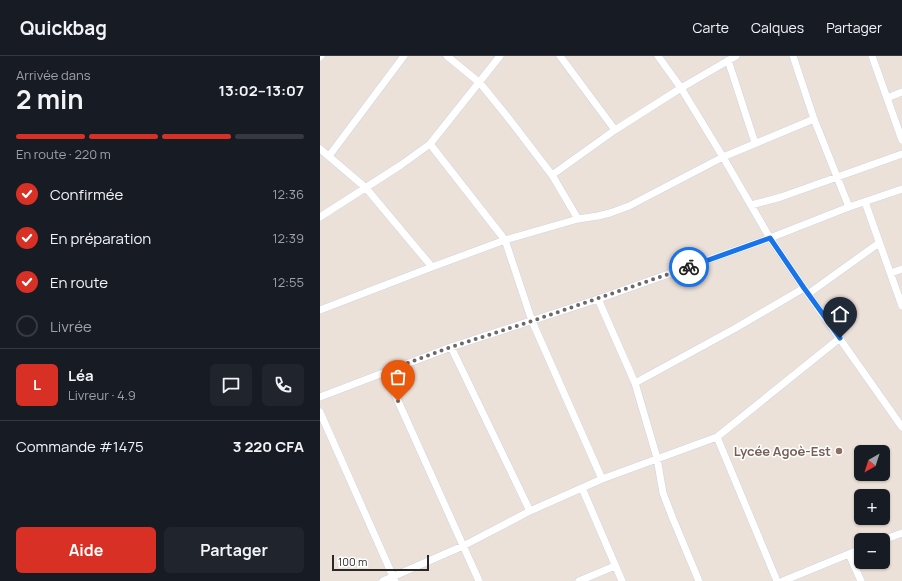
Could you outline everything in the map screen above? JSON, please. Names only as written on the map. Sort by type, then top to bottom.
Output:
[{"type":"street","points":[[329,156],[404,56]]},
{"type":"street","points":[[447,56],[480,83],[506,115],[552,175],[578,219]]},
{"type":"street","points":[[320,217],[402,165],[430,144],[500,56]]},
{"type":"street","points":[[560,56],[615,130]]},
{"type":"street","points":[[658,56],[681,88],[770,238],[902,427]]},
{"type":"street","points":[[552,175],[615,130],[681,88],[736,56]]},
{"type":"street","points":[[793,56],[814,119],[849,207]]},
{"type":"street","points":[[872,56],[902,140]]},
{"type":"street","points":[[728,60],[755,143]]},
{"type":"street","points":[[887,98],[902,92]]},
{"type":"street","points":[[320,310],[505,240],[578,219],[598,216],[629,206],[723,157],[814,119]]},
{"type":"street","points":[[430,144],[505,240],[532,321],[602,479]]},
{"type":"street","points":[[320,149],[366,188],[432,267]]},
{"type":"street","points":[[751,205],[781,197],[836,176],[902,154]]},
{"type":"street","points":[[320,397],[451,347],[598,299],[902,189]]},
{"type":"street","points":[[864,202],[902,306]]},
{"type":"street","points":[[635,383],[806,291],[879,242]]},
{"type":"street","points":[[891,273],[902,269]]},
{"type":"street","points":[[598,299],[635,383],[657,458],[663,492],[699,581]]},
{"type":"street","points":[[383,581],[394,579],[463,546],[530,511],[602,479],[717,437],[840,338]]},
{"type":"street","points":[[451,347],[530,511]]},
{"type":"street","points":[[384,372],[479,581]]},
{"type":"street","points":[[320,412],[394,579]]},
{"type":"street","points":[[717,437],[777,581]]},
{"type":"street","points":[[582,488],[622,581]]},
{"type":"street","points":[[890,537],[902,533]]},
{"type":"street","points":[[783,581],[854,552]]},
{"type":"street","points":[[848,554],[861,581]]},
{"type":"street","points":[[579,581],[615,566]]},
{"type":"way so far","points":[[398,401],[384,372],[451,347],[598,299],[689,267]]},
{"type":"place","name":"Lycée Agoè-Est","points":[[839,451]]},
{"type":"route","points":[[689,267],[770,238],[840,338]]}]
